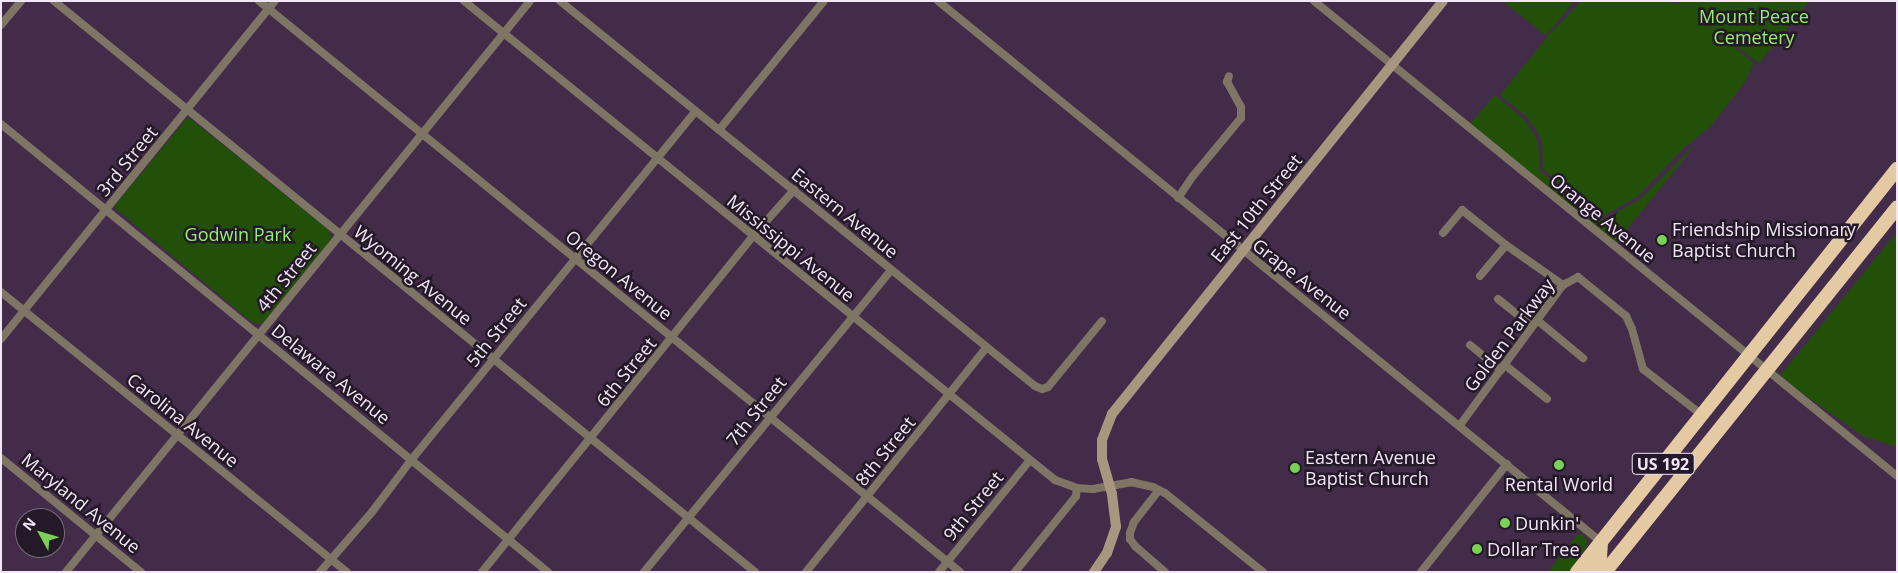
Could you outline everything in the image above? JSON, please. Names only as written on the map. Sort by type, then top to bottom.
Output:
[{"type":"highway","name":"US 192","points":[[1577,572],[1897,170]]},
{"type":"highway","name":"US 192","points":[[1605,572],[1897,207]]},
{"type":"highway","points":[[1593,572],[1600,557],[1601,542]]},
{"type":"street","points":[[1,25],[21,1]]},
{"type":"street","name":"Wyoming Avenue","points":[[54,1],[755,572]]},
{"type":"street","name":"Oregon Avenue","points":[[259,1],[960,572]]},
{"type":"street","name":"3rd Street","points":[[1,338],[275,1]]},
{"type":"street","name":"Mississippi Avenue","points":[[464,1],[852,317],[1056,480],[1077,488],[1094,489],[1110,486]]},
{"type":"street","name":"4th Street","points":[[66,572],[530,1]]},
{"type":"street","name":"Eastern Avenue","points":[[560,1],[986,348],[1042,389],[1048,387],[1102,321]]},
{"type":"street","points":[[720,130],[824,1]]},
{"type":"street","name":"Grape Avenue","points":[[938,1],[1242,251],[1460,425],[1601,542]]},
{"type":"street","name":"Orange Avenue","points":[[1314,1],[1897,476]]},
{"type":"street","name":"East 10th Street","points":[[1110,486],[1102,459],[1102,440],[1112,414],[1120,402],[1443,1]]},
{"type":"street","points":[[1178,198],[1192,176],[1241,118],[1241,108],[1227,82],[1228,76]]},
{"type":"street","name":"5th Street","points":[[320,572],[372,512],[412,459],[574,258],[695,112]]},
{"type":"street","name":"Delaware Avenue","points":[[1,124],[548,572]]},
{"type":"street","name":"6th Street","points":[[482,572],[673,338],[753,236],[794,190]]},
{"type":"street","points":[[1443,233],[1462,210],[1506,245],[1563,285]]},
{"type":"street","points":[[1480,276],[1506,245]]},
{"type":"street","name":"7th Street","points":[[644,572],[891,270]]},
{"type":"street","name":"Golden Parkway","points":[[1460,425],[1563,285],[1578,277],[1626,316],[1632,329],[1643,369],[1702,415]]},
{"type":"street","name":"Carolina Avenue","points":[[1,292],[347,572]]},
{"type":"street","points":[[1498,299],[1583,358]]},
{"type":"street","points":[[1470,345],[1547,399]]},
{"type":"street","name":"8th Street","points":[[806,572],[986,348]]},
{"type":"street","name":"Maryland Avenue","points":[[1,458],[141,572]]},
{"type":"street","name":"9th Street","points":[[939,572],[1030,460]]},
{"type":"street","points":[[1421,572],[1507,464]]},
{"type":"street","points":[[1094,572],[1107,553],[1116,527],[1110,486],[1131,482],[1159,490],[1259,571]]},
{"type":"street","points":[[1015,572],[1076,496],[1077,488]]},
{"type":"street","points":[[1159,490],[1134,522],[1130,539],[1138,550],[1165,572]]},
{"type":"green space","points":[[1503,1],[1574,1],[1546,36]]},
{"type":"green space","name":"Mount Peace Cemetery","points":[[1581,1],[1668,1],[1680,5],[1676,1],[1810,1],[1759,63],[1700,20],[1754,63],[1745,82],[1711,126],[1685,147],[1637,197],[1602,217],[1543,169],[1542,140],[1528,118],[1500,95],[1548,36]]},
{"type":"green space","points":[[1495,95],[1525,120],[1538,141],[1540,171],[1602,220],[1639,200],[1698,142],[1615,244],[1469,125]]},
{"type":"green space","name":"Godwin Park","points":[[188,117],[330,231],[331,240],[262,324],[253,323],[116,209],[116,204]]},
{"type":"green space","points":[[1897,232],[1897,447],[1863,436],[1779,377]]},
{"type":"green space","points":[[1580,531],[1587,540],[1587,545],[1569,572],[1548,572],[1577,535],[1581,535]]},
{"type":"place","name":"Friendship Missionary Baptist Church","points":[[1662,240]]},
{"type":"place","name":"Rental World","points":[[1559,465]]},
{"type":"place","name":"Eastern Avenue Baptist Church","points":[[1295,468]]},
{"type":"place","name":"Dunkin'","points":[[1505,523]]},
{"type":"place","name":"Dollar Tree","points":[[1477,549]]}]
